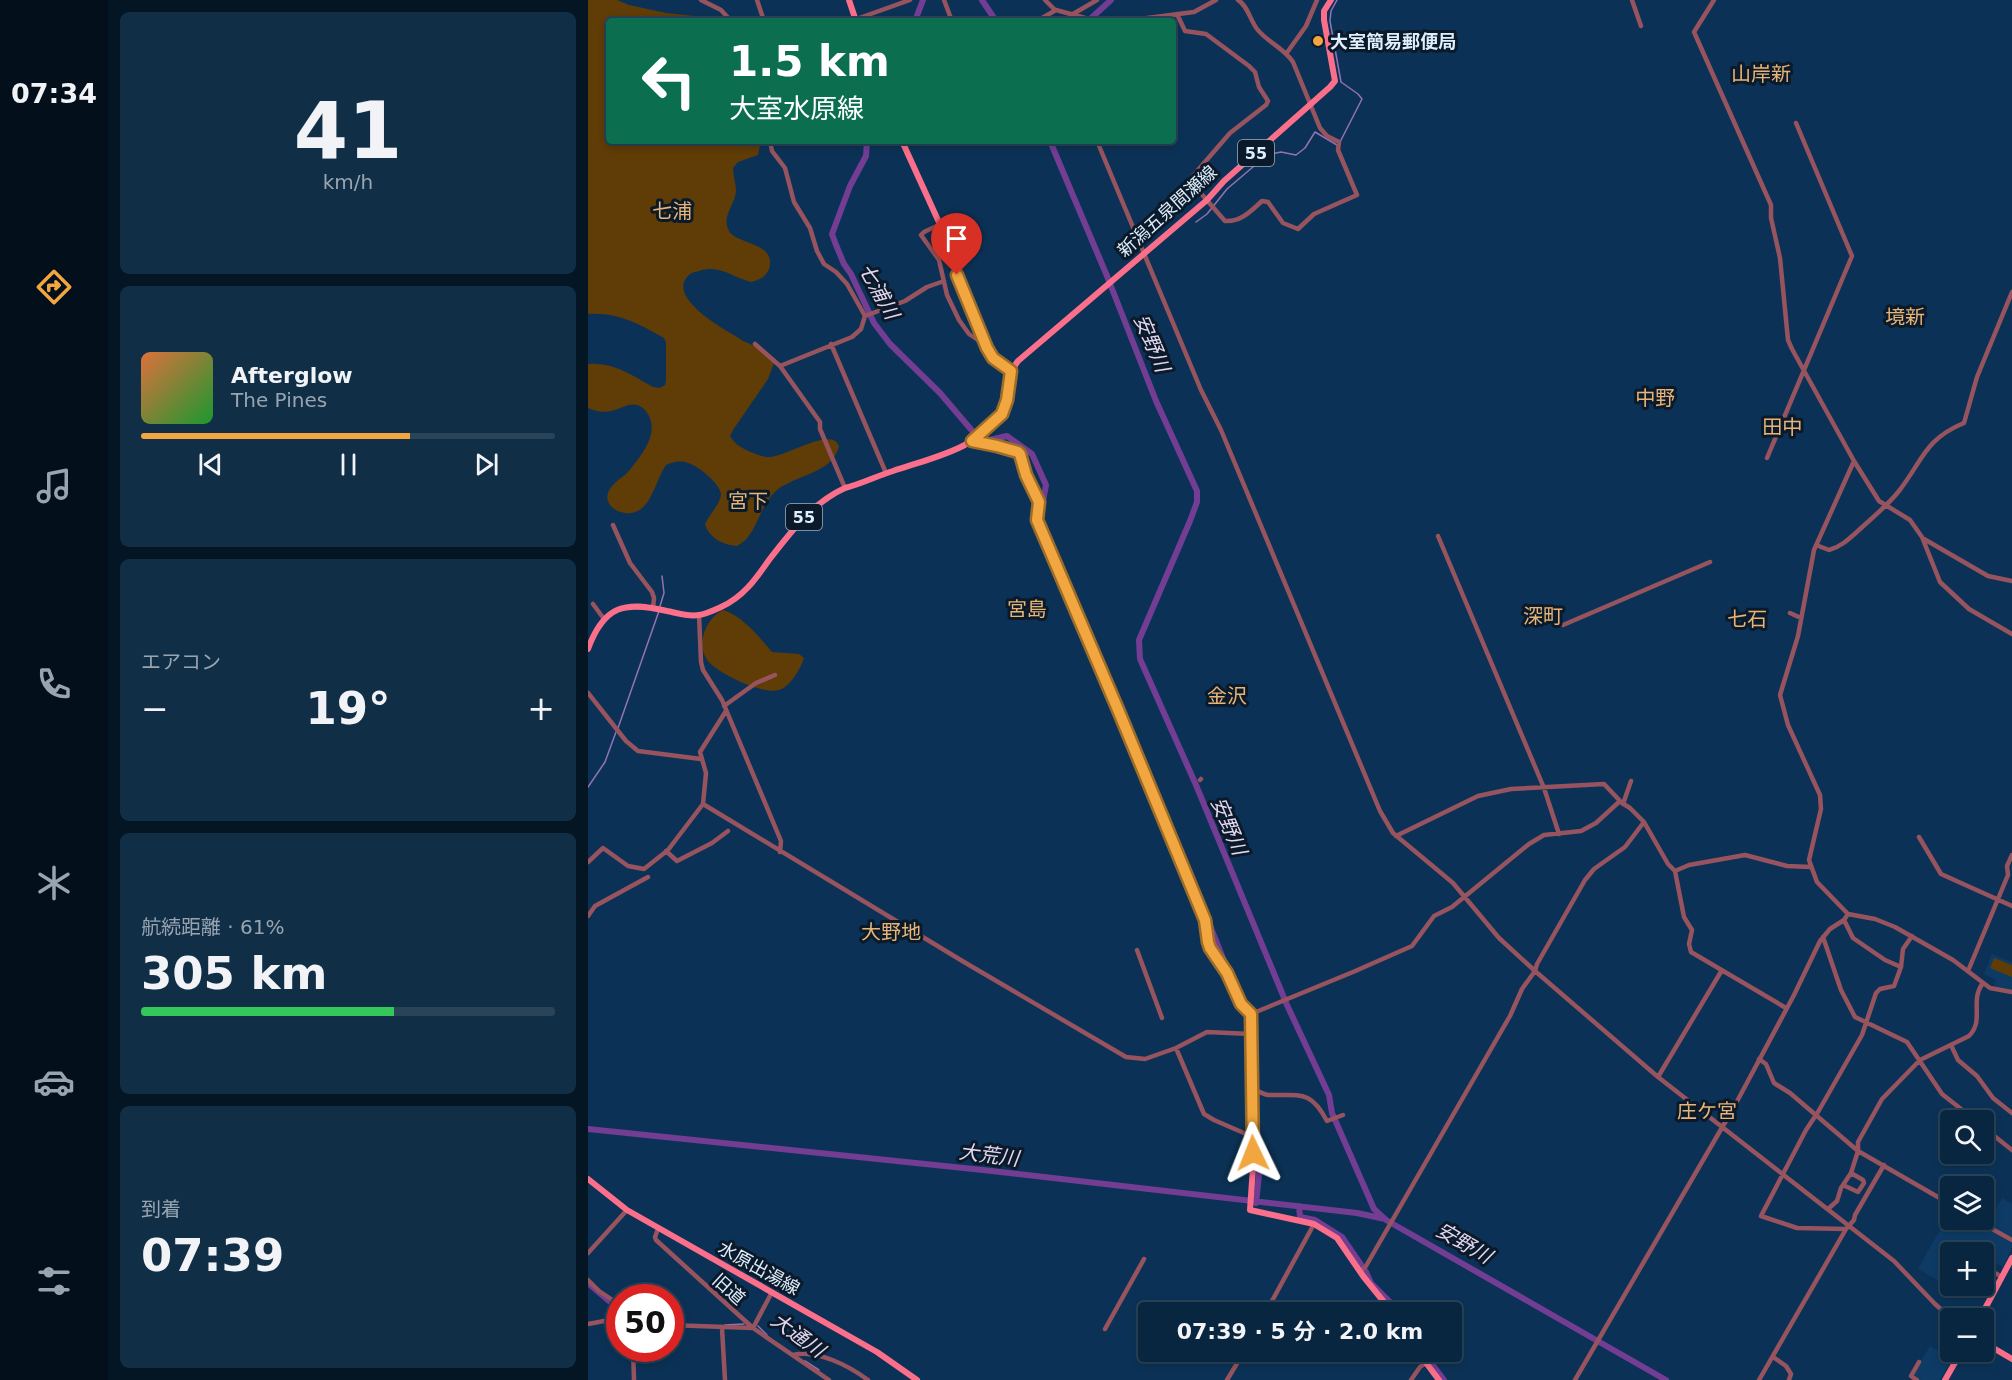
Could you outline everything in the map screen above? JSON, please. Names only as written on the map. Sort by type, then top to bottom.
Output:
[{"type":"main road","points":[[849,0],[854,18]]},
{"type":"main road","name":"新潟五泉間瀬線","points":[[1011,371],[1018,361],[1206,200],[1335,81],[1324,20],[1324,11],[1331,0]]},
{"type":"main road","points":[[903,144],[941,224],[957,275],[985,342],[993,358],[1011,371]]},
{"type":"main road","name":"55","points":[[604,619],[620,609],[635,606],[699,615],[717,609],[741,596],[800,521],[822,501],[845,488],[956,450],[972,441],[1002,414],[1007,400],[1011,371]]},
{"type":"main road","points":[[972,441],[1020,454],[1026,475],[1039,502],[1037,520],[1205,920],[1208,942],[1227,973],[1241,1004],[1251,1014],[1253,1167],[1250,1210],[1314,1224],[1337,1238],[1385,1302]]},
{"type":"main road","points":[[588,649],[595,631],[604,619]]},
{"type":"main road","name":"水原出湯線","points":[[588,1179],[627,1210],[889,1359],[917,1380]]},
{"type":"main road","points":[[1985,1308],[2012,1258]]},
{"type":"main road","points":[[1994,1348],[2012,1359]]},
{"type":"main road","points":[[1945,1380],[1955,1362]]},
{"type":"main road","points":[[1426,1363],[1439,1380]]},
{"type":"street","points":[[701,0],[720,10],[728,18]]},
{"type":"street","points":[[757,0],[763,18]]},
{"type":"street","points":[[860,18],[910,0]]},
{"type":"street","points":[[944,0],[951,18]]},
{"type":"street","points":[[1045,0],[1055,10],[1087,18]]},
{"type":"street","points":[[1065,18],[1097,0]]},
{"type":"street","points":[[1147,18],[1194,12],[1216,0]]},
{"type":"street","points":[[1177,14],[1185,31],[1206,34],[1255,72],[1268,101],[1224,139],[1192,177],[1191,182],[1228,222],[1244,217],[1262,201],[1265,201],[1283,223],[1298,229],[1314,214],[1357,195],[1338,150],[1340,142],[1327,136],[1320,128],[1293,62],[1262,34],[1239,0]]},
{"type":"street","points":[[1286,54],[1305,26],[1317,0]]},
{"type":"street","points":[[1632,0],[1641,26]]},
{"type":"street","points":[[1714,0],[1694,32],[1771,205],[1771,218],[1780,258],[1788,340],[1803,371],[1879,501],[1910,520],[1922,537],[1940,582],[1969,609],[2012,634]]},
{"type":"street","points":[[1046,18],[1055,10]]},
{"type":"street","points":[[1767,458],[1852,256],[1796,123]]},
{"type":"street","points":[[771,144],[772,151],[785,168],[794,202],[810,228],[817,251],[824,264],[848,284],[868,315]]},
{"type":"street","points":[[1098,144],[1201,390],[1221,430],[1382,817],[1396,836],[1453,884],[1499,938],[1535,971],[1658,1077],[1828,1209],[1848,1228],[1894,1261],[1940,1308]]},
{"type":"street","points":[[941,224],[924,232],[921,236],[939,260],[951,307],[969,334],[985,342]]},
{"type":"street","points":[[780,366],[857,334],[868,315],[905,301],[927,287],[944,281]]},
{"type":"street","points":[[1816,545],[1829,550],[1849,539],[1886,506],[1900,490],[1921,456],[1937,437],[1964,423],[1977,377],[2012,292]]},
{"type":"street","points":[[755,344],[780,366],[820,422],[820,429],[845,488]]},
{"type":"street","points":[[831,344],[886,474]]},
{"type":"street","points":[[1854,461],[1816,545],[1794,652],[1780,695],[1788,725],[1820,795],[1821,809],[1809,860],[1811,867],[1822,888],[1848,914],[1875,919],[1895,927],[1933,947],[1990,987],[2012,992]]},
{"type":"street","points":[[613,525],[630,563],[652,592],[657,609]]},
{"type":"street","points":[[1438,536],[1544,788],[1559,834]]},
{"type":"street","points":[[1922,537],[1988,576],[2012,581]]},
{"type":"street","points":[[1563,625],[1710,562]]},
{"type":"street","points":[[593,604],[604,619]]},
{"type":"street","points":[[1790,613],[1801,618]]},
{"type":"street","points":[[699,615],[703,670],[725,708],[781,841],[780,852]]},
{"type":"street","points":[[588,862],[603,848],[628,866],[644,870],[666,851],[703,804],[706,772],[700,752],[725,708],[756,683],[775,675]]},
{"type":"street","points":[[588,693],[617,730],[638,751],[701,759]]},
{"type":"street","points":[[1251,1014],[1412,946],[1434,916],[1452,907],[1538,837],[1581,831],[1596,823],[1622,802],[1631,781]]},
{"type":"street","points":[[1396,836],[1478,796],[1511,789],[1604,784],[1650,829],[1668,864],[1675,871],[1684,917],[1692,930],[1689,949],[1698,957],[1786,1008]]},
{"type":"street","points":[[703,804],[1120,1054],[1141,1059],[1176,1048],[1203,1033],[1251,1034]]},
{"type":"street","points":[[1362,1270],[1590,874],[1625,847],[1644,822]]},
{"type":"street","points":[[666,851],[677,861],[712,843],[728,831]]},
{"type":"street","points":[[1919,837],[1941,874],[2012,906]]},
{"type":"street","points":[[1675,871],[1689,865],[1745,855],[1787,867],[1811,867]]},
{"type":"street","points":[[1968,971],[2007,875],[2007,866],[2012,855]]},
{"type":"street","points":[[588,916],[595,906],[648,877]]},
{"type":"street","points":[[1575,1380],[1722,1126],[1823,937],[1848,914]]},
{"type":"street","points":[[1844,920],[1853,938],[1885,960],[1901,967]]},
{"type":"street","points":[[1848,1228],[1797,1228],[1761,1216],[1782,1174],[1862,1035],[1876,993],[1880,989],[1894,986],[1901,967],[1904,949],[1912,936]]},
{"type":"street","points":[[1823,937],[1841,990],[1855,1017],[1907,1042],[1942,1094],[1962,1110]]},
{"type":"street","points":[[1137,950],[1162,1018]]},
{"type":"street","points":[[1658,1077],[1722,970]]},
{"type":"street","points":[[1828,1209],[1837,1202],[1843,1185],[1851,1173],[1858,1151],[1858,1142],[1882,1099],[1920,1060],[1969,1036],[1975,1030],[1978,1022],[1976,995],[1983,983]]},
{"type":"street","points":[[1951,1045],[1958,1060],[1977,1076],[1993,1098],[2012,1113]]},
{"type":"street","points":[[1176,1048],[1205,1116],[1253,1137]]},
{"type":"street","points":[[1759,1059],[1766,1064],[1774,1083],[1790,1093],[1858,1151],[1940,1198]]},
{"type":"street","points":[[1251,1090],[1258,1090],[1264,1095],[1303,1095],[1318,1105],[1327,1121],[1342,1116]]},
{"type":"street","points":[[1994,1136],[2012,1150]]},
{"type":"street","points":[[1760,1380],[1884,1165]]},
{"type":"street","points":[[1843,1185],[1858,1192],[1864,1183],[1851,1173]]},
{"type":"street","points":[[588,1253],[627,1210]]},
{"type":"street","points":[[1271,1302],[1314,1224]]},
{"type":"street","name":"旧道","points":[[658,1228],[656,1240],[753,1328],[829,1380]]},
{"type":"street","points":[[1994,1230],[2012,1240]]},
{"type":"street","points":[[1105,1329],[1144,1259]]},
{"type":"street","points":[[1994,1272],[2002,1277]]},
{"type":"street","points":[[588,1280],[606,1296]]},
{"type":"street","points":[[684,1326],[753,1328],[772,1292]]},
{"type":"street","points":[[588,1324],[606,1321]]},
{"type":"street","points":[[722,1328],[725,1380]]},
{"type":"street","points":[[793,1355],[822,1357],[835,1361],[868,1380]]},
{"type":"street","points":[[1773,1357],[1787,1367],[1791,1374],[1789,1380]]},
{"type":"street","points":[[633,1362],[634,1380]]},
{"type":"street","points":[[1227,1380],[1238,1362]]},
{"type":"street","points":[[1917,1380],[1911,1376],[1919,1362]]},
{"type":"street","points":[[1411,1380],[1420,1366],[1426,1363]]},
{"type":"shaded area","points":[[588,0],[617,0],[666,13],[703,18],[606,18],[606,144],[760,144],[758,155],[738,162],[733,168],[736,191],[727,215],[727,226],[733,236],[755,245],[767,254],[770,260],[768,272],[762,278],[751,282],[719,270],[706,269],[687,277],[683,285],[685,294],[699,312],[709,320],[765,352],[774,363],[768,379],[730,436],[736,443],[748,451],[766,457],[827,439],[839,446],[835,455],[822,468],[777,490],[746,540],[737,546],[717,540],[707,529],[705,524],[719,502],[720,491],[708,476],[688,463],[677,462],[666,465],[649,500],[641,509],[627,513],[614,509],[610,505],[608,493],[642,454],[649,440],[652,425],[645,410],[637,405],[628,405],[605,412],[588,408],[588,364],[614,367],[653,387],[660,388],[665,385],[666,380],[666,342],[664,338],[628,320],[609,315],[588,314]]},
{"type":"shaded area","points":[[723,610],[744,622],[772,652],[799,654],[804,658],[798,672],[787,685],[772,691],[752,686],[721,672],[708,661],[702,647],[704,632],[712,619]]},
{"type":"shaded area","points":[[1992,954],[2012,962],[2012,990],[1994,986],[1996,980],[1984,974]]},
{"type":"shaded area","points":[[1994,958],[2012,965],[2012,977],[1990,968]]},
{"type":"shaded area","points":[[2002,1198],[2012,1204],[2012,1238],[1994,1228],[1994,1212]]},
{"type":"shaded area","points":[[1940,1230],[1989,1230],[2012,1243],[2003,1267],[1994,1262],[1994,1242],[1940,1242],[1940,1281],[1918,1269]]},
{"type":"shaded area","points":[[1930,1346],[1940,1352],[1940,1362],[1950,1362],[1940,1380],[1921,1380],[1913,1375]]},
{"type":"waterway","name":"七浦川","points":[[916,18],[923,0]]},
{"type":"waterway","name":"安野川","points":[[982,0],[994,18]]},
{"type":"waterway","points":[[1091,18],[1111,0]]},
{"type":"waterway","points":[[1337,0],[1331,11],[1330,21],[1341,82],[1362,99],[1340,142]]},
{"type":"waterway","points":[[1196,222],[1207,214],[1227,189],[1267,155],[1281,152],[1296,155],[1305,148],[1315,132],[1337,145]]},
{"type":"waterway","name":"七浦川","points":[[867,144],[866,156],[850,186],[832,234],[836,245],[874,323],[890,344],[940,393],[974,433]]},
{"type":"waterway","name":"安野川","points":[[1051,144],[1156,401],[1197,491],[1197,502],[1190,521],[1139,640],[1140,659],[1196,785],[1287,1005],[1329,1095],[1332,1113],[1374,1209],[1386,1220],[1666,1380]]},
{"type":"waterway","name":"七浦川","points":[[985,441],[1007,436],[1032,454],[1046,485],[1040,517]]},
{"type":"waterway","points":[[660,606],[664,593],[662,576]]},
{"type":"waterway","points":[[618,728],[659,611]]},
{"type":"waterway","points":[[588,787],[605,762],[616,732]]},
{"type":"waterway","name":"七浦川","points":[[1205,913],[1229,973]]},
{"type":"waterway","name":"七浦川","points":[[1254,1093],[1255,1128]]},
{"type":"waterway","name":"大荒川","points":[[588,1129],[983,1170],[1357,1213],[1385,1219]]},
{"type":"waterway","name":"七浦川","points":[[1255,1141],[1259,1175],[1256,1203]]},
{"type":"waterway","points":[[1299,1206],[1300,1217],[1315,1220],[1342,1237],[1371,1283],[1390,1302]]},
{"type":"waterway","name":"大通川","points":[[588,1283],[606,1298]]},
{"type":"waterway","name":"大通川","points":[[725,1325],[744,1324]]},
{"type":"waterway","name":"大通川","points":[[758,1326],[767,1335]]},
{"type":"waterway","name":"大通川","points":[[805,1361],[819,1370]]},
{"type":"waterway","points":[[1430,1362],[1444,1380]]},
{"type":"place","name":"大室簡易郵便局","points":[[1318,41]]},
{"type":"district","name":"山岸新","points":[[1761,74]]},
{"type":"district","name":"七浦","points":[[672,211]]},
{"type":"district","name":"境新","points":[[1905,317]]},
{"type":"district","name":"中野","points":[[1655,398]]},
{"type":"district","name":"田中","points":[[1782,427]]},
{"type":"district","name":"宮下","points":[[748,501]]},
{"type":"district","name":"宮島","points":[[1027,609]]},
{"type":"district","name":"深町","points":[[1543,616]]},
{"type":"district","name":"七石","points":[[1747,619]]},
{"type":"district","name":"金沢","points":[[1227,696]]},
{"type":"district","name":"大野地","points":[[891,932]]},
{"type":"district","name":"庄ケ宮","points":[[1707,1111]]},
{"type":"route","points":[[957,275],[987,348],[993,358],[1011,371],[1007,400],[1002,414],[972,441],[1020,454],[1021,463],[1039,502],[1037,520],[1177,850],[1205,920],[1210,948],[1227,973],[1241,1004],[1251,1014],[1253,1153]]}]
